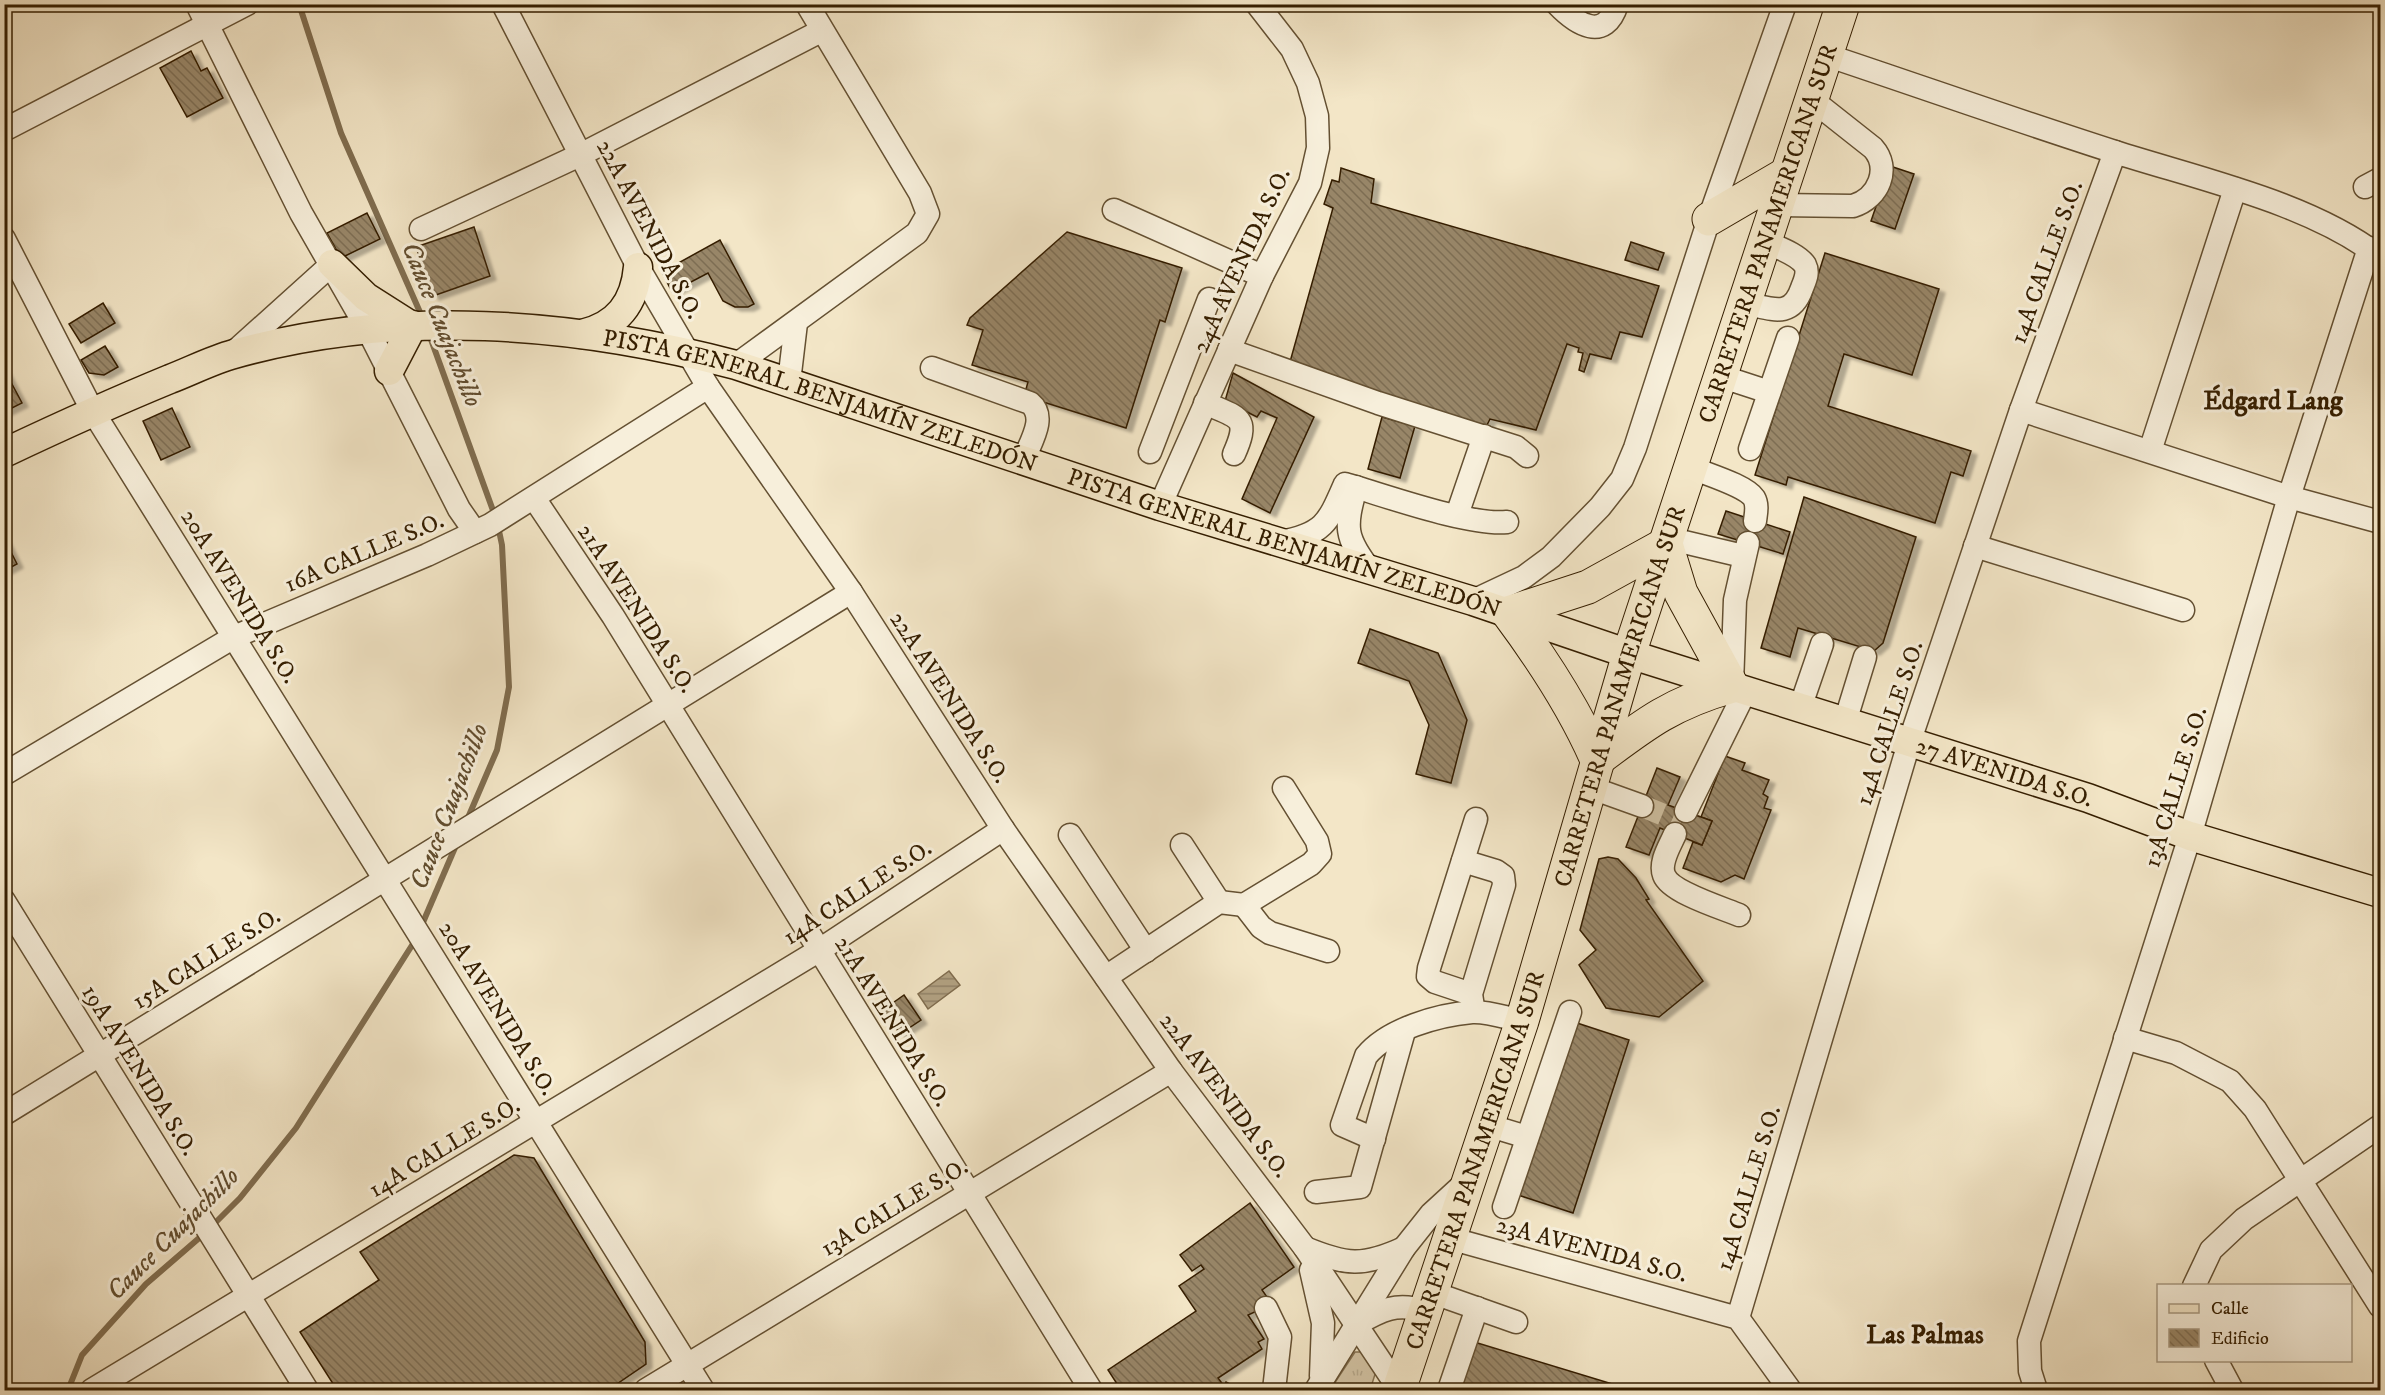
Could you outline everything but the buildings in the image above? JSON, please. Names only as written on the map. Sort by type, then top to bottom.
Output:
[{"type":"highway","name":"CARRETERA PANAMERICANA SUR","points":[[1399,1390],[1522,1021],[1629,654],[1843,4]]},
{"type":"highway","points":[[1709,219],[1786,174]]},
{"type":"highway","points":[[1667,541],[1681,593],[1739,688],[1700,695],[1667,710],[1593,773],[1577,718],[1548,669],[1508,613],[1588,587],[1667,541]]},
{"type":"main road","points":[[332,264],[366,297],[421,325],[389,371]]},
{"type":"main road","points":[[582,334],[606,326],[622,312],[634,293],[639,267]]},
{"type":"main road","name":"PISTA GENERAL BENJAMÍN ZELEDÓN","points":[[4,453],[92,410],[232,354],[303,339],[421,325],[508,327],[582,334],[685,351],[736,365],[1160,506],[1473,601],[1629,654]]},
{"type":"main road","name":"27 AVENIDA S.O.","points":[[1629,654],[2088,798],[2190,836],[2380,892]]},
{"type":"street","points":[[197,4],[301,213],[368,330],[459,509],[482,529]]},
{"type":"street","points":[[4,130],[247,4]]},
{"type":"street","name":"22A AVENIDA S.O.","points":[[503,4],[639,267],[685,351],[708,387],[850,592],[1003,829],[1171,1071],[1305,1248],[1399,1390]]},
{"type":"street","points":[[736,365],[917,232],[928,214],[920,193],[821,31],[807,4]]},
{"type":"street","name":"24A AVENIDA S.O.","points":[[1160,506],[1262,276],[1310,183],[1318,148],[1317,116],[1308,84],[1292,49],[1257,4]]},
{"type":"street","points":[[1564,12],[1584,26],[1597,27],[1608,20],[1617,4]]},
{"type":"street","points":[[1473,601],[1524,577],[1551,557],[1600,507],[1622,479],[1635,448],[1709,219],[1785,4]]},
{"type":"street","points":[[421,229],[580,155],[821,31]]},
{"type":"street","points":[[1826,55],[2115,152],[2235,189],[2332,226],[2375,252]]},
{"type":"street","points":[[1776,205],[1853,206],[1865,202],[1874,194],[1883,168],[1881,157],[1873,147],[1811,99]]},
{"type":"street","name":"14A CALLE S.O.","points":[[1738,1318],[1909,743],[2021,410],[2115,152]]},
{"type":"street","points":[[2150,451],[2235,189]]},
{"type":"street","points":[[1114,210],[1262,276]]},
{"type":"street","name":"20A AVENIDA S.O.","points":[[4,239],[92,410],[703,1390]]},
{"type":"street","points":[[1744,303],[1781,310],[1791,308],[1798,301],[1807,274],[1804,265],[1797,258],[1764,241]]},
{"type":"street","name":"13A CALLE S.O.","points":[[2036,1390],[2030,1371],[2029,1341],[2190,836],[2289,497],[2375,252]]},
{"type":"street","points":[[232,354],[332,264]]},
{"type":"street","points":[[1150,452],[1209,299]]},
{"type":"street","points":[[789,382],[796,323]]},
{"type":"street","points":[[1750,450],[1788,338]]},
{"type":"street","points":[[1229,350],[1516,447],[1527,456]]},
{"type":"street","points":[[932,368],[1030,403],[1037,409],[1039,418],[1024,459]]},
{"type":"street","points":[[1720,376],[1769,392]]},
{"type":"street","name":"16A CALLE S.O.","points":[[4,774],[234,637],[482,529],[511,513],[708,387]]},
{"type":"street","points":[[1205,403],[1236,417],[1243,424],[1243,433],[1234,454]]},
{"type":"street","points":[[2021,410],[2289,497],[2380,522]]},
{"type":"street","points":[[1163,418],[1194,432]]},
{"type":"street","points":[[1457,514],[1484,436]]},
{"type":"street","points":[[1690,467],[1747,491],[1754,498],[1757,508],[1755,521]]},
{"type":"street","points":[[1351,485],[1494,523],[1507,522]]},
{"type":"street","points":[[1277,543],[1313,534],[1325,525],[1351,485]]},
{"type":"street","points":[[1351,485],[1348,515],[1349,539],[1371,571]]},
{"type":"street","name":"21A AVENIDA S.O.","points":[[534,498],[667,705],[1091,1390]]},
{"type":"street","points":[[1667,541],[1746,550],[1735,600],[1739,688],[1686,811]]},
{"type":"street","points":[[1975,546],[2183,610]]},
{"type":"street","points":[[667,705],[850,592]]},
{"type":"street","points":[[1800,708],[1822,644]]},
{"type":"street","points":[[1845,722],[1865,657]]},
{"type":"street","name":"15A CALLE S.O.","points":[[4,1114],[667,705]]},
{"type":"street","points":[[1593,773],[1642,806]]},
{"type":"street","points":[[1106,977],[1219,902],[1244,905],[1311,864],[1320,854],[1317,841],[1284,788]]},
{"type":"street","points":[[1476,819],[1428,976],[1472,1003],[1522,1021]]},
{"type":"street","name":"14A CALLE S.O.","points":[[92,1390],[818,951],[1003,829]]},
{"type":"street","points":[[1675,834],[1663,862],[1664,876],[1674,887],[1739,915]]},
{"type":"street","points":[[1070,835],[1146,951]]},
{"type":"street","points":[[1182,844],[1219,902]]},
{"type":"street","points":[[1374,1139],[1342,1125],[1366,1056],[1382,1041],[1472,1003],[1504,885],[1503,876],[1497,871],[1463,861]]},
{"type":"street","name":"19A AVENIDA S.O.","points":[[4,901],[307,1390]]},
{"type":"street","points":[[1244,905],[1261,927],[1270,933],[1328,951]]},
{"type":"street","points":[[1504,1207],[1570,1012]]},
{"type":"street","points":[[1316,1192],[1360,1188],[1404,1031]]},
{"type":"street","points":[[2124,1038],[2176,1053],[2230,1082],[2255,1109],[2380,1306]]},
{"type":"street","name":"13A CALLE S.O.","points":[[646,1390],[1171,1071]]},
{"type":"street","points":[[1487,1125],[1527,1137]]},
{"type":"street","points":[[2195,1284],[2211,1250],[2244,1219],[2380,1126]]},
{"type":"street","points":[[1319,1386],[1404,1248],[1431,1214],[1468,1179]]},
{"type":"street","name":"23A AVENIDA S.O.","points":[[1449,1238],[1738,1318]]},
{"type":"street","points":[[1305,1248],[1338,1262],[1360,1263],[1379,1260],[1404,1248]]},
{"type":"street","points":[[1305,1248],[1318,1294],[1323,1323],[1319,1386]]},
{"type":"street","points":[[1356,1325],[1386,1308],[1410,1307],[1428,1302],[1477,1308],[1515,1322]]},
{"type":"street","points":[[1266,1308],[1280,1337],[1274,1390]]},
{"type":"street","points":[[1449,1390],[1477,1308]]},
{"type":"street","points":[[1738,1318],[1790,1390]]},
{"type":"street","points":[[2217,1362],[2232,1390]]},
{"type":"green space","points":[[1355,1352],[1368,1352],[1378,1365],[1370,1390],[1330,1390]]},
{"type":"shaded area","points":[[949,971],[960,985],[928,1009],[918,994]]},
{"type":"waterway","name":"Cauce Cuajachillo","points":[[299,4],[341,133],[423,319]]},
{"type":"waterway","name":"Cauce Cuajachillo","points":[[429,334],[495,516]]},
{"type":"waterway","name":"Cauce Cuajachillo","points":[[467,820],[497,750],[509,687],[502,545],[498,526]]},
{"type":"waterway","name":"Cauce Cuajachillo","points":[[421,927],[457,843]]},
{"type":"waterway","name":"Cauce Cuajachillo","points":[[212,1226],[240,1198],[296,1128],[416,939]]},
{"type":"waterway","name":"Cauce Cuajachillo","points":[[68,1390],[82,1355],[146,1284],[205,1233]]},
{"type":"tunnel","points":[[1642,806],[1681,822]]},
{"type":"district","name":"Édgard Lang","points":[[2273,400]]},
{"type":"district","name":"Las Palmas","points":[[1925,1334]]}]
